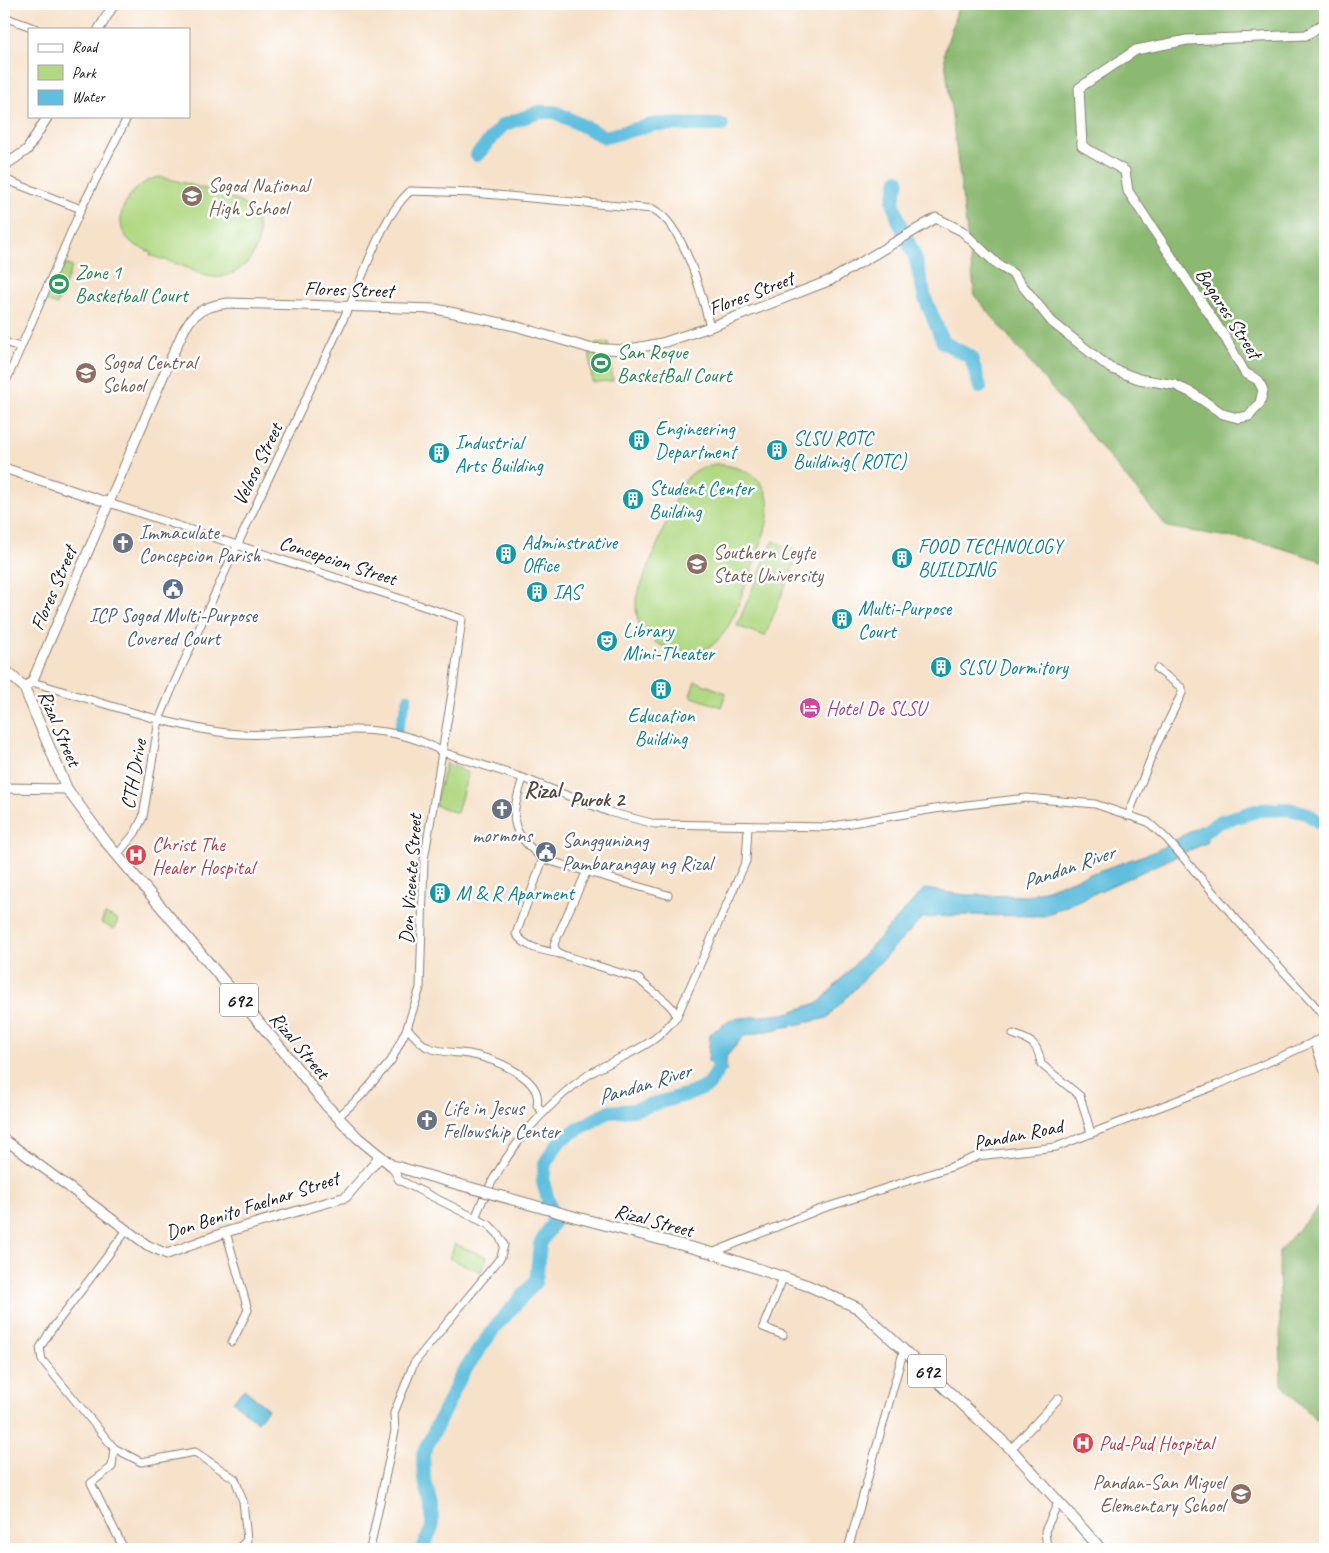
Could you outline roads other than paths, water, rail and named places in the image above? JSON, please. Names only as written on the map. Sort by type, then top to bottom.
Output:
[{"type":"main road","name":"Rizal Street","points":[[4,669],[28,685],[67,789],[117,855],[338,1117],[358,1138],[391,1165],[712,1253]]},
{"type":"main road","name":"692","points":[[712,1253],[809,1286],[858,1308],[1011,1449],[1060,1501],[1101,1549]]},
{"type":"street","points":[[100,28],[114,4]]},
{"type":"street","points":[[4,17],[34,28]]},
{"type":"street","name":"Bagares Street","points":[[892,245],[936,218],[962,231],[997,264],[1013,274],[1052,322],[1110,368],[1139,379],[1175,385],[1192,393],[1223,414],[1238,418],[1249,416],[1260,403],[1263,390],[1258,380],[1245,373],[1226,339],[1128,191],[1125,171],[1082,146],[1078,88],[1136,50],[1187,40],[1306,34],[1325,23]]},
{"type":"street","points":[[4,166],[27,150],[47,118]]},
{"type":"street","points":[[4,386],[81,209],[127,118]]},
{"type":"street","points":[[4,179],[81,209]]},
{"type":"street","name":"Veloso Street","points":[[159,720],[260,492],[350,306],[386,224],[410,191],[474,193],[632,206],[652,209],[661,213],[680,241],[705,306],[710,327]]},
{"type":"street","name":"Flores Street","points":[[28,685],[170,358],[188,324],[198,311],[210,305],[228,302],[436,309],[474,315],[590,348],[625,350],[662,343],[710,327],[830,280],[892,245]]},
{"type":"street","points":[[4,342],[20,347]]},
{"type":"street","name":"Concepcion Street","points":[[4,468],[462,619]]},
{"type":"street","name":"Don Vicente Street","points":[[338,1117],[376,1080],[391,1060],[407,1028],[420,988],[424,860],[462,619]]},
{"type":"street","points":[[1128,816],[1155,748],[1182,693],[1182,688],[1157,668]]},
{"type":"street","points":[[28,685],[159,720],[220,732],[259,734],[342,731],[389,732],[433,746],[442,752],[523,778],[609,812],[656,824],[827,827],[941,808],[1027,798],[1095,804],[1148,822],[1168,839],[1184,860],[1325,1018]]},
{"type":"street","name":"CTH Drive","points":[[117,855],[135,833],[143,817],[159,720]]},
{"type":"street","points":[[523,778],[514,807],[514,825],[526,845],[543,859],[668,896]]},
{"type":"street","points":[[4,788],[67,789]]},
{"type":"street","points":[[475,1218],[480,1205],[510,1153],[543,1113],[590,1075],[658,1036],[676,1016],[746,861],[748,827]]},
{"type":"street","points":[[543,859],[516,934],[523,944],[533,948],[572,956],[639,979],[648,989],[663,999],[674,1010],[676,1016]]},
{"type":"street","points":[[560,954],[555,949],[554,944],[586,873]]},
{"type":"street","points":[[407,1028],[426,1047],[470,1054],[495,1062],[522,1075],[531,1082],[539,1095],[537,1105],[543,1113]]},
{"type":"street","points":[[1013,1034],[1031,1041],[1039,1051],[1041,1064],[1080,1096],[1091,1133]]},
{"type":"street","name":"Pandan Road","points":[[712,1253],[818,1210],[951,1167],[978,1156],[1056,1147],[1217,1086],[1314,1040],[1325,1037]]},
{"type":"street","points":[[1314,1040],[1325,1074]]},
{"type":"street","name":"Don Benito Faelnar Street","points":[[4,1139],[147,1245],[167,1254],[226,1232],[346,1197],[381,1156]]},
{"type":"street","points":[[370,1549],[395,1432],[394,1413],[414,1363],[501,1258],[504,1245],[498,1234],[489,1225],[399,1180],[391,1165]]},
{"type":"street","points":[[127,1230],[48,1333],[40,1348],[42,1360],[114,1448],[141,1462],[195,1452],[235,1479],[243,1501],[247,1540],[238,1549]]},
{"type":"street","points":[[226,1232],[248,1310],[232,1342]]},
{"type":"street","points":[[783,1278],[763,1327],[783,1335]]},
{"type":"street","points":[[848,1549],[904,1349]]},
{"type":"street","points":[[1011,1449],[1059,1398]]},
{"type":"street","points":[[114,1448],[112,1467],[91,1483],[122,1547]]},
{"type":"street","points":[[1047,1549],[1045,1531],[1060,1501]]},
{"type":"water","points":[[1202,825],[1208,842],[1044,916],[958,915],[922,918],[827,1018],[744,1036],[726,1057],[726,1072],[708,1061],[710,1034],[732,1019],[784,1014],[820,1002],[924,889],[966,895],[1027,896],[1156,851]]},
{"type":"water","points":[[244,1389],[268,1409],[257,1422],[233,1401]]},
{"type":"waterway","points":[[477,155],[503,125],[539,112],[555,112],[605,137],[655,124],[722,125]]},
{"type":"waterway","points":[[898,180],[893,201],[898,219],[915,257],[925,298],[943,342],[971,357],[980,387]]},
{"type":"waterway","points":[[397,733],[408,697]]},
{"type":"waterway","name":"Pandan River","points":[[1190,841],[1219,822],[1259,810],[1288,809],[1306,813],[1325,826]]},
{"type":"waterway","name":"Pandan River","points":[[422,1549],[432,1528],[432,1505],[424,1478],[423,1454],[463,1372],[496,1326],[536,1281],[540,1244],[554,1221],[543,1182],[545,1163],[561,1139],[608,1112],[633,1110],[692,1093],[708,1086],[719,1069],[716,1050]]},
{"type":"place","name":"Sogod National High School","points":[[192,196]]},
{"type":"place","name":"Zone 1 Basketball Court","points":[[59,284]]},
{"type":"place","name":"San Roque BasketBall Court","points":[[601,363]]},
{"type":"place","name":"Sogod Central School","points":[[86,373]]},
{"type":"place","name":"Engineering Department","points":[[639,440]]},
{"type":"place","name":"SLSU ROTC Buildinig( ROTC)","points":[[777,450]]},
{"type":"place","name":"Industrial Arts Building","points":[[439,453]]},
{"type":"place","name":"Student Center Building","points":[[633,499]]},
{"type":"place","name":"Immaculate Concepcion Parish","points":[[123,543]]},
{"type":"place","name":"Adminstrative Office","points":[[506,554]]},
{"type":"place","name":"FOOD TECHNOLOGY BUILDING","points":[[902,558]]},
{"type":"place","name":"Southern Leyte State University","points":[[697,564]]},
{"type":"place","name":"ICP Sogod Multi-Purpose Covered Court","points":[[173,589]]},
{"type":"place","name":"IAS","points":[[537,592]]},
{"type":"place","name":"Multi-Purpose Court","points":[[842,619]]},
{"type":"place","name":"Library Mini-Theater","points":[[607,641]]},
{"type":"place","name":"SLSU Dormitory","points":[[941,667]]},
{"type":"place","name":"Education Building","points":[[661,689]]},
{"type":"place","name":"Hotel De SLSU","points":[[810,708]]},
{"type":"place","name":"mormons","points":[[502,809]]},
{"type":"place","name":"Sangguniang Pambarangay ng Rizal","points":[[546,852]]},
{"type":"place","name":"Christ The Healer Hospital","points":[[136,855]]},
{"type":"place","name":"M & R Aparment","points":[[440,893]]},
{"type":"place","name":"Life in Jesus Fellowship Center","points":[[427,1120]]},
{"type":"place","name":"Pud-Pud Hospital","points":[[1083,1443]]},
{"type":"place","name":"Pandan-San Miguel Elementary School","points":[[1241,1494]]},
{"type":"district","name":"Rizal","points":[[542,790]]},
{"type":"district","name":"Purok 2","points":[[597,799]]}]
